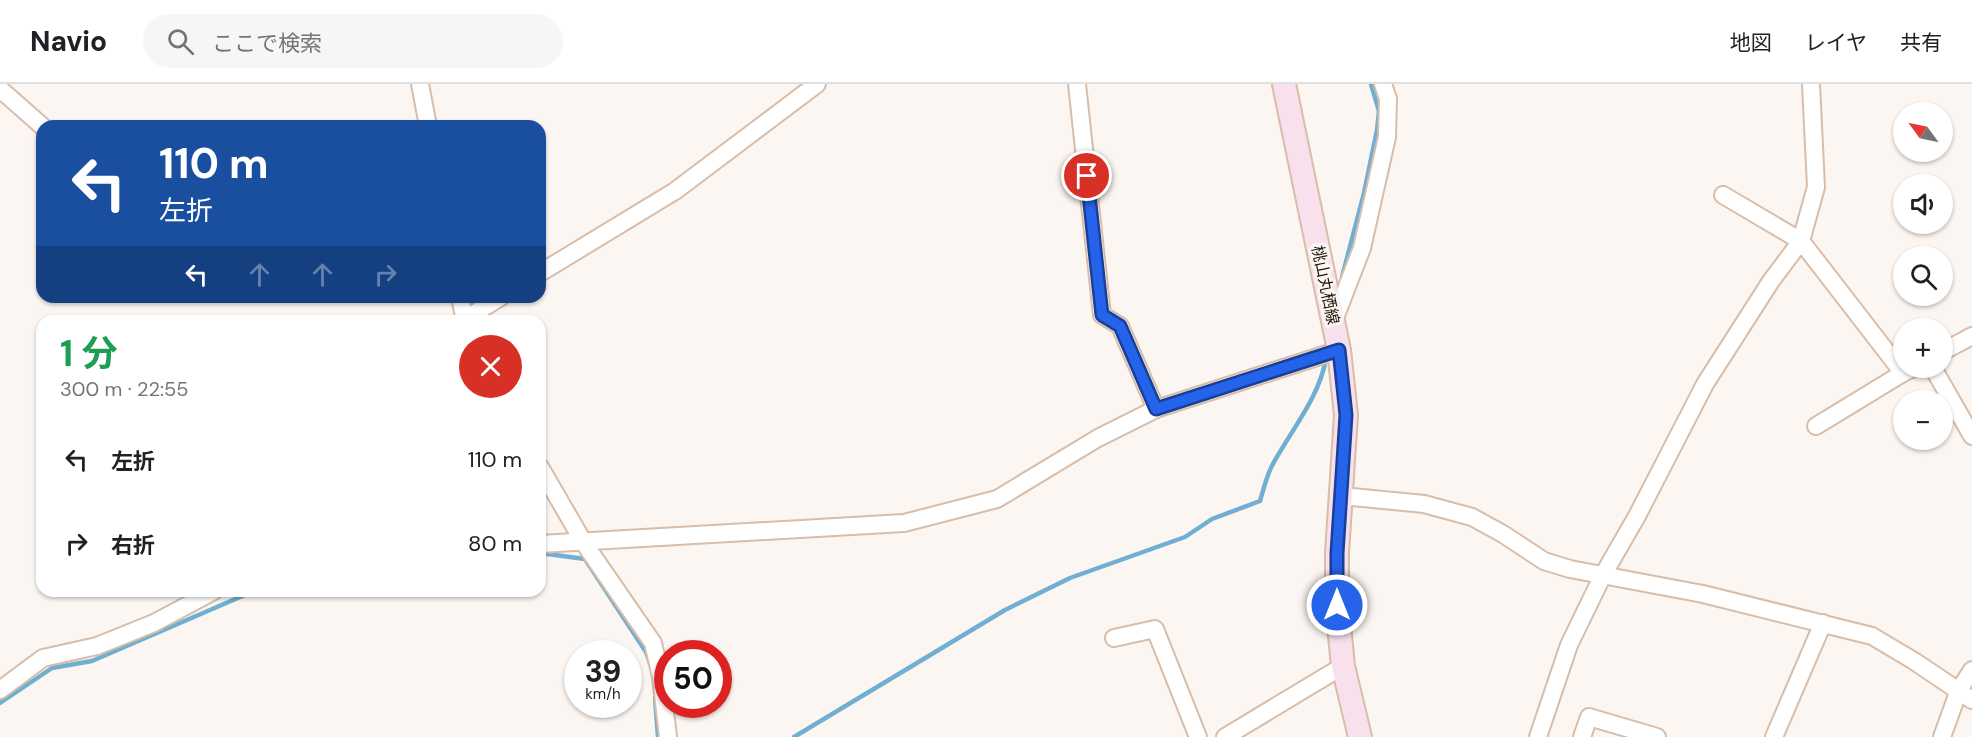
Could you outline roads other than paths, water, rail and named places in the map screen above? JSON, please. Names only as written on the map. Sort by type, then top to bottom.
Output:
[{"type":"main road","name":"桃山丸栖線","points":[[1284,84],[1339,350],[1346,415],[1337,553],[1337,605],[1343,666],[1360,737]]},
{"type":"street","points":[[420,84],[427,120]]},
{"type":"street","points":[[546,269],[675,191],[817,84]]},
{"type":"street","points":[[1077,84],[1102,315],[1120,326],[1156,409]]},
{"type":"street","points":[[1334,323],[1362,248],[1386,136],[1388,99],[1383,84]]},
{"type":"street","points":[[1538,737],[1569,645],[1603,575],[1637,516],[1705,384],[1771,281],[1801,241],[1816,188],[1811,84]]},
{"type":"street","points":[[0,89],[36,120]]},
{"type":"street","points":[[1723,195],[1801,241],[1893,352]]},
{"type":"street","points":[[473,315],[492,303]]},
{"type":"street","points":[[1953,346],[1972,336]]},
{"type":"street","points":[[546,544],[904,523],[996,499],[1098,438],[1156,409],[1339,350]]},
{"type":"street","points":[[1816,426],[1895,378]]},
{"type":"street","points":[[1939,378],[1972,436]]},
{"type":"street","points":[[546,477],[584,543],[653,643],[661,676],[668,737]]},
{"type":"street","points":[[1342,496],[1424,504],[1472,517],[1544,561],[1570,569],[1703,594],[1872,636],[1967,696]]},
{"type":"street","points":[[0,690],[43,658],[97,646],[154,623],[203,597]]},
{"type":"street","points":[[1774,737],[1823,623]]},
{"type":"street","points":[[1114,638],[1155,629],[1198,737]]},
{"type":"street","points":[[1225,737],[1343,666]]},
{"type":"street","points":[[1942,737],[1967,696],[1972,670]]},
{"type":"street","points":[[1582,737],[1589,717],[1657,737]]},
{"type":"waterway","points":[[1342,277],[1364,193],[1377,130],[1379,111],[1371,84]]},
{"type":"waterway","points":[[794,737],[1005,610],[1070,578],[1185,537],[1212,519],[1260,501],[1272,466],[1318,386],[1326,359]]},
{"type":"waterway","points":[[546,554],[585,559],[646,652],[650,663]]},
{"type":"waterway","points":[[0,703],[52,668],[92,661],[240,597]]},
{"type":"waterway","points":[[657,718],[658,737]]}]
